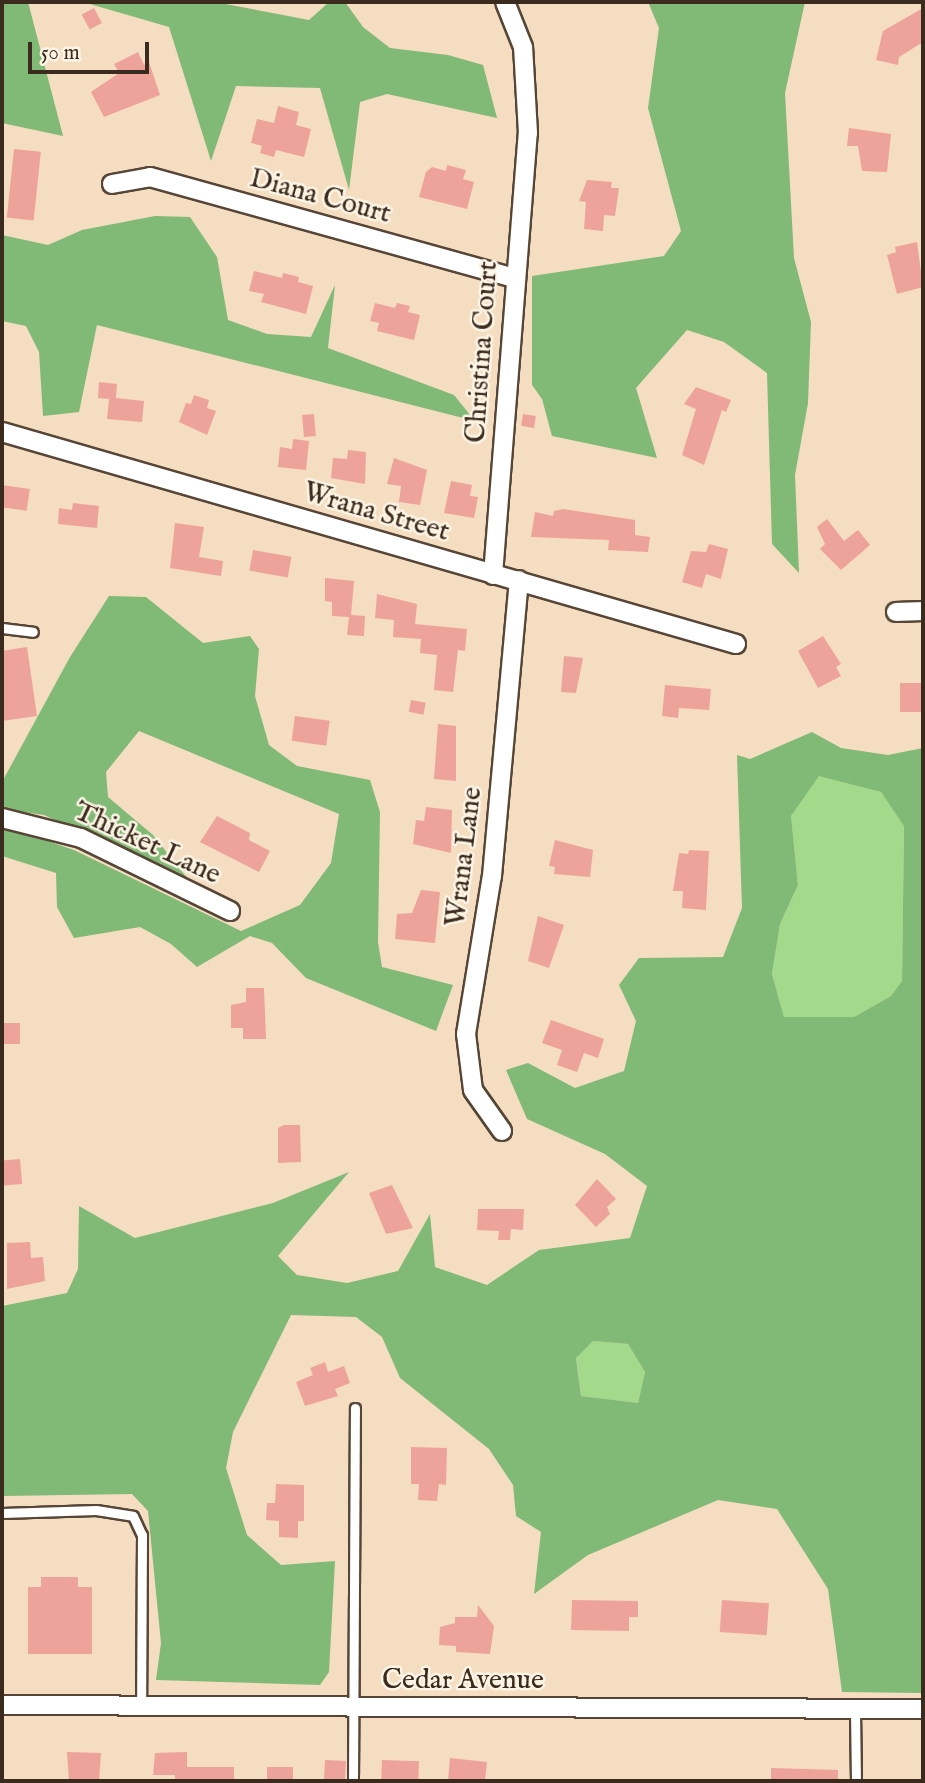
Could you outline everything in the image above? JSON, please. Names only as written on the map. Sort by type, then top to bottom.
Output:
[{"type":"street","name":"Christina Court","points":[[493,575],[514,278],[528,133],[523,47],[505,2]]},
{"type":"street","name":"Diana Court","points":[[111,184],[150,177],[514,278]]},
{"type":"street","name":"Wrana Street","points":[[2,432],[736,644]]},
{"type":"street","name":"Wrana Lane","points":[[502,1131],[473,1090],[466,1034],[492,876],[519,580]]},
{"type":"street","points":[[896,612],[923,611]]},
{"type":"street","name":"Thicket Lane","points":[[2,818],[81,838],[230,911]]},
{"type":"street","name":"Cedar Avenue","points":[[2,1705],[923,1709]]},
{"type":"lane","points":[[2,628],[33,632]]},
{"type":"lane","points":[[353,1781],[356,1707],[355,1408]]},
{"type":"lane","points":[[2,1513],[96,1510],[133,1516],[142,1535],[141,1706]]},
{"type":"lane","points":[[855,1710],[856,1781]]},
{"type":"green space","points":[[2,2],[28,2],[63,136],[2,123]]},
{"type":"green space","points":[[83,2],[215,2],[309,20],[329,2],[345,2],[363,27],[390,48],[448,55],[483,65],[497,118],[387,94],[360,102],[349,190],[320,88],[236,86],[211,161],[169,27]]},
{"type":"green space","points":[[648,2],[805,2],[785,93],[794,258],[811,322],[808,403],[795,475],[799,573],[772,544],[767,373],[724,342],[687,330],[636,388],[657,458],[552,436],[542,399],[532,385],[532,276],[664,256],[681,231],[648,108],[659,28]]},
{"type":"green space","points":[[155,216],[190,217],[217,257],[228,320],[267,334],[311,337],[335,285],[328,348],[454,395],[475,421],[97,325],[79,412],[43,416],[39,352],[26,326],[2,321],[2,235],[48,245],[82,230]]},
{"type":"green space","points":[[109,596],[146,597],[203,643],[250,636],[259,649],[255,696],[269,745],[297,766],[370,780],[380,812],[378,942],[382,967],[453,985],[436,1031],[306,978],[272,943],[250,936],[197,967],[171,944],[140,927],[74,938],[57,907],[56,873],[2,856],[2,827],[6,827],[74,850],[241,931],[300,905],[331,863],[339,814],[139,731],[106,772],[108,797],[153,835],[192,884],[44,815],[2,809],[2,782],[70,657]]},
{"type":"green space","points":[[812,732],[841,748],[888,755],[923,748],[923,1693],[842,1692],[828,1589],[777,1509],[718,1500],[588,1555],[534,1594],[541,1532],[516,1516],[513,1485],[489,1449],[400,1378],[382,1337],[356,1317],[291,1315],[233,1432],[226,1468],[247,1535],[281,1565],[335,1561],[329,1672],[320,1685],[156,1680],[161,1643],[148,1511],[132,1494],[2,1496],[2,1306],[67,1293],[78,1269],[79,1206],[135,1238],[273,1203],[349,1172],[278,1256],[297,1275],[347,1283],[398,1271],[430,1214],[435,1267],[487,1285],[539,1250],[630,1238],[647,1186],[605,1154],[527,1119],[506,1070],[528,1063],[575,1088],[624,1071],[636,1021],[619,985],[639,958],[723,957],[742,908],[737,755],[750,759]],"holes":[[[819,776],[881,792],[904,826],[902,981],[891,996],[854,1017],[784,1017],[772,974],[780,924],[798,885],[791,816]],[[593,1341],[628,1344],[645,1372],[638,1403],[581,1396],[576,1358]]]},
{"type":"green space","points":[[819,775],[881,792],[904,825],[902,981],[891,996],[854,1017],[784,1017],[772,974],[780,924],[798,885],[791,816]]},
{"type":"green space","points":[[593,1341],[628,1344],[645,1372],[638,1403],[581,1396],[576,1357]]},
{"type":"building","points":[[94,8],[102,23],[90,30],[82,15]]},
{"type":"building","points":[[923,8],[923,42],[899,57],[898,65],[876,60],[883,31]]},
{"type":"building","points":[[138,52],[144,65],[149,62],[160,95],[104,117],[91,92],[119,73],[114,64]]},
{"type":"building","points":[[278,106],[299,112],[296,125],[311,129],[304,157],[276,150],[274,157],[260,153],[262,146],[251,143],[257,119],[274,123]]},
{"type":"building","points":[[849,128],[891,134],[887,172],[862,171],[858,146],[847,146]]},
{"type":"building","points":[[14,149],[41,152],[34,220],[7,218]]},
{"type":"building","points":[[447,165],[466,170],[463,179],[474,182],[467,209],[419,197],[426,172],[432,167],[446,171]]},
{"type":"building","points":[[587,180],[612,182],[611,188],[619,188],[615,216],[604,215],[603,231],[584,229],[586,202],[579,201]]},
{"type":"building","points":[[917,242],[923,287],[897,294],[887,255],[896,252],[895,247]]},
{"type":"building","points":[[254,271],[282,278],[283,273],[299,277],[298,282],[313,286],[306,314],[261,302],[264,294],[249,291]]},
{"type":"building","points":[[375,303],[395,308],[397,303],[410,306],[408,312],[420,315],[414,340],[377,331],[379,323],[370,321]]},
{"type":"building","points":[[99,382],[117,384],[116,398],[144,401],[142,422],[107,419],[109,399],[98,398]]},
{"type":"building","points":[[696,387],[731,400],[726,412],[722,410],[704,465],[682,455],[696,409],[684,404]]},
{"type":"building","points":[[194,395],[209,400],[207,408],[216,411],[207,435],[179,422],[186,403],[191,404]]},
{"type":"building","points":[[314,414],[316,436],[304,437],[302,415]]},
{"type":"building","points":[[523,414],[536,416],[534,428],[521,426]]},
{"type":"building","points":[[293,439],[309,441],[306,470],[278,467],[280,447],[292,449]]},
{"type":"building","points":[[348,450],[366,452],[365,484],[331,478],[333,458],[347,459]]},
{"type":"building","points":[[394,458],[427,470],[420,505],[399,502],[401,486],[387,484]]},
{"type":"building","points":[[451,481],[472,485],[470,496],[478,497],[474,518],[444,513]]},
{"type":"building","points":[[2,485],[30,489],[27,511],[2,507]]},
{"type":"building","points":[[73,503],[99,506],[97,528],[58,524],[59,508],[72,510]]},
{"type":"building","points":[[563,509],[635,520],[635,535],[650,537],[648,552],[608,550],[609,540],[531,537],[535,512],[553,516],[554,511]]},
{"type":"building","points":[[827,519],[844,541],[858,530],[870,545],[841,570],[820,549],[825,544],[817,527]]},
{"type":"building","points":[[175,523],[204,527],[199,557],[223,561],[221,576],[170,568]]},
{"type":"building","points":[[709,544],[728,549],[721,579],[706,574],[702,588],[682,582],[691,551],[706,552]]},
{"type":"building","points":[[253,550],[291,557],[288,577],[249,571]]},
{"type":"building","points":[[325,578],[354,581],[351,615],[365,616],[364,636],[347,635],[349,617],[332,616],[332,602],[325,601]]},
{"type":"building","points":[[377,594],[417,604],[415,624],[467,629],[465,651],[458,650],[453,692],[434,690],[437,655],[420,653],[421,639],[393,637],[394,620],[375,618]]},
{"type":"building","points":[[823,636],[841,664],[836,667],[841,676],[818,688],[798,651]]},
{"type":"building","points":[[27,647],[37,716],[2,721],[2,651]]},
{"type":"building","points":[[564,656],[583,658],[576,693],[561,692]]},
{"type":"building","points":[[900,683],[921,683],[921,712],[900,712]]},
{"type":"building","points":[[665,685],[711,689],[709,710],[679,708],[678,718],[662,716]]},
{"type":"building","points":[[411,700],[426,703],[423,715],[409,712]]},
{"type":"building","points":[[295,716],[330,721],[326,746],[292,741]]},
{"type":"building","points":[[438,724],[456,726],[456,781],[434,779]]},
{"type":"building","points":[[426,807],[452,810],[451,853],[413,844],[416,820],[424,821]]},
{"type":"building","points":[[217,816],[250,833],[249,840],[270,851],[259,872],[200,842]]},
{"type":"building","points":[[555,840],[593,850],[590,877],[554,874],[555,867],[549,866]]},
{"type":"building","points":[[689,850],[709,851],[706,910],[682,908],[683,891],[673,891],[679,853],[688,854]]},
{"type":"building","points":[[421,890],[440,892],[435,943],[395,939],[397,914],[412,913]]},
{"type":"building","points":[[538,916],[564,925],[549,968],[528,961]]},
{"type":"building","points":[[246,988],[264,988],[266,1039],[243,1039],[243,1028],[231,1028],[231,1005],[246,1002]]},
{"type":"building","points":[[551,1020],[604,1039],[598,1058],[584,1053],[577,1072],[557,1065],[562,1050],[542,1043]]},
{"type":"building","points":[[2,1023],[20,1023],[20,1044],[2,1044]]},
{"type":"building","points":[[284,1125],[300,1125],[301,1162],[278,1163],[278,1128]]},
{"type":"building","points":[[20,1159],[22,1184],[4,1185],[2,1161]]},
{"type":"building","points":[[597,1179],[616,1199],[607,1207],[610,1214],[596,1227],[575,1205]]},
{"type":"building","points":[[392,1185],[413,1228],[386,1234],[369,1193]]},
{"type":"building","points":[[478,1209],[524,1209],[523,1230],[511,1229],[510,1240],[498,1240],[499,1231],[477,1230]]},
{"type":"building","points":[[30,1242],[31,1258],[43,1257],[45,1281],[7,1289],[7,1243]]},
{"type":"building","points":[[325,1362],[328,1372],[344,1366],[350,1383],[335,1389],[338,1396],[305,1406],[296,1382],[313,1375],[310,1368]]},
{"type":"building","points":[[411,1447],[447,1448],[446,1485],[439,1484],[437,1501],[418,1500],[419,1484],[411,1484]]},
{"type":"building","points":[[276,1484],[304,1485],[304,1521],[298,1521],[298,1538],[279,1537],[279,1521],[266,1520],[267,1503],[275,1503]]},
{"type":"building","points":[[41,1577],[78,1577],[78,1587],[92,1587],[92,1654],[28,1654],[28,1587],[41,1587]]},
{"type":"building","points":[[572,1600],[638,1601],[638,1617],[629,1617],[629,1631],[571,1630]]},
{"type":"building","points":[[722,1600],[769,1603],[767,1635],[720,1632]]},
{"type":"building","points":[[478,1605],[494,1626],[490,1654],[456,1652],[456,1646],[439,1645],[440,1627],[455,1623],[455,1617],[477,1617]]},
{"type":"building","points":[[67,1752],[101,1753],[99,1781],[69,1781]]},
{"type":"building","points":[[187,1752],[187,1767],[234,1767],[234,1781],[175,1781],[175,1775],[153,1775],[155,1753]]},
{"type":"building","points":[[450,1758],[487,1762],[485,1781],[448,1781]]},
{"type":"building","points":[[325,1760],[346,1761],[345,1781],[324,1781]]},
{"type":"building","points":[[382,1760],[419,1761],[418,1781],[381,1781]]},
{"type":"building","points":[[267,1767],[293,1767],[293,1781],[267,1781]]},
{"type":"building","points":[[771,1768],[838,1770],[838,1781],[771,1781]]}]
